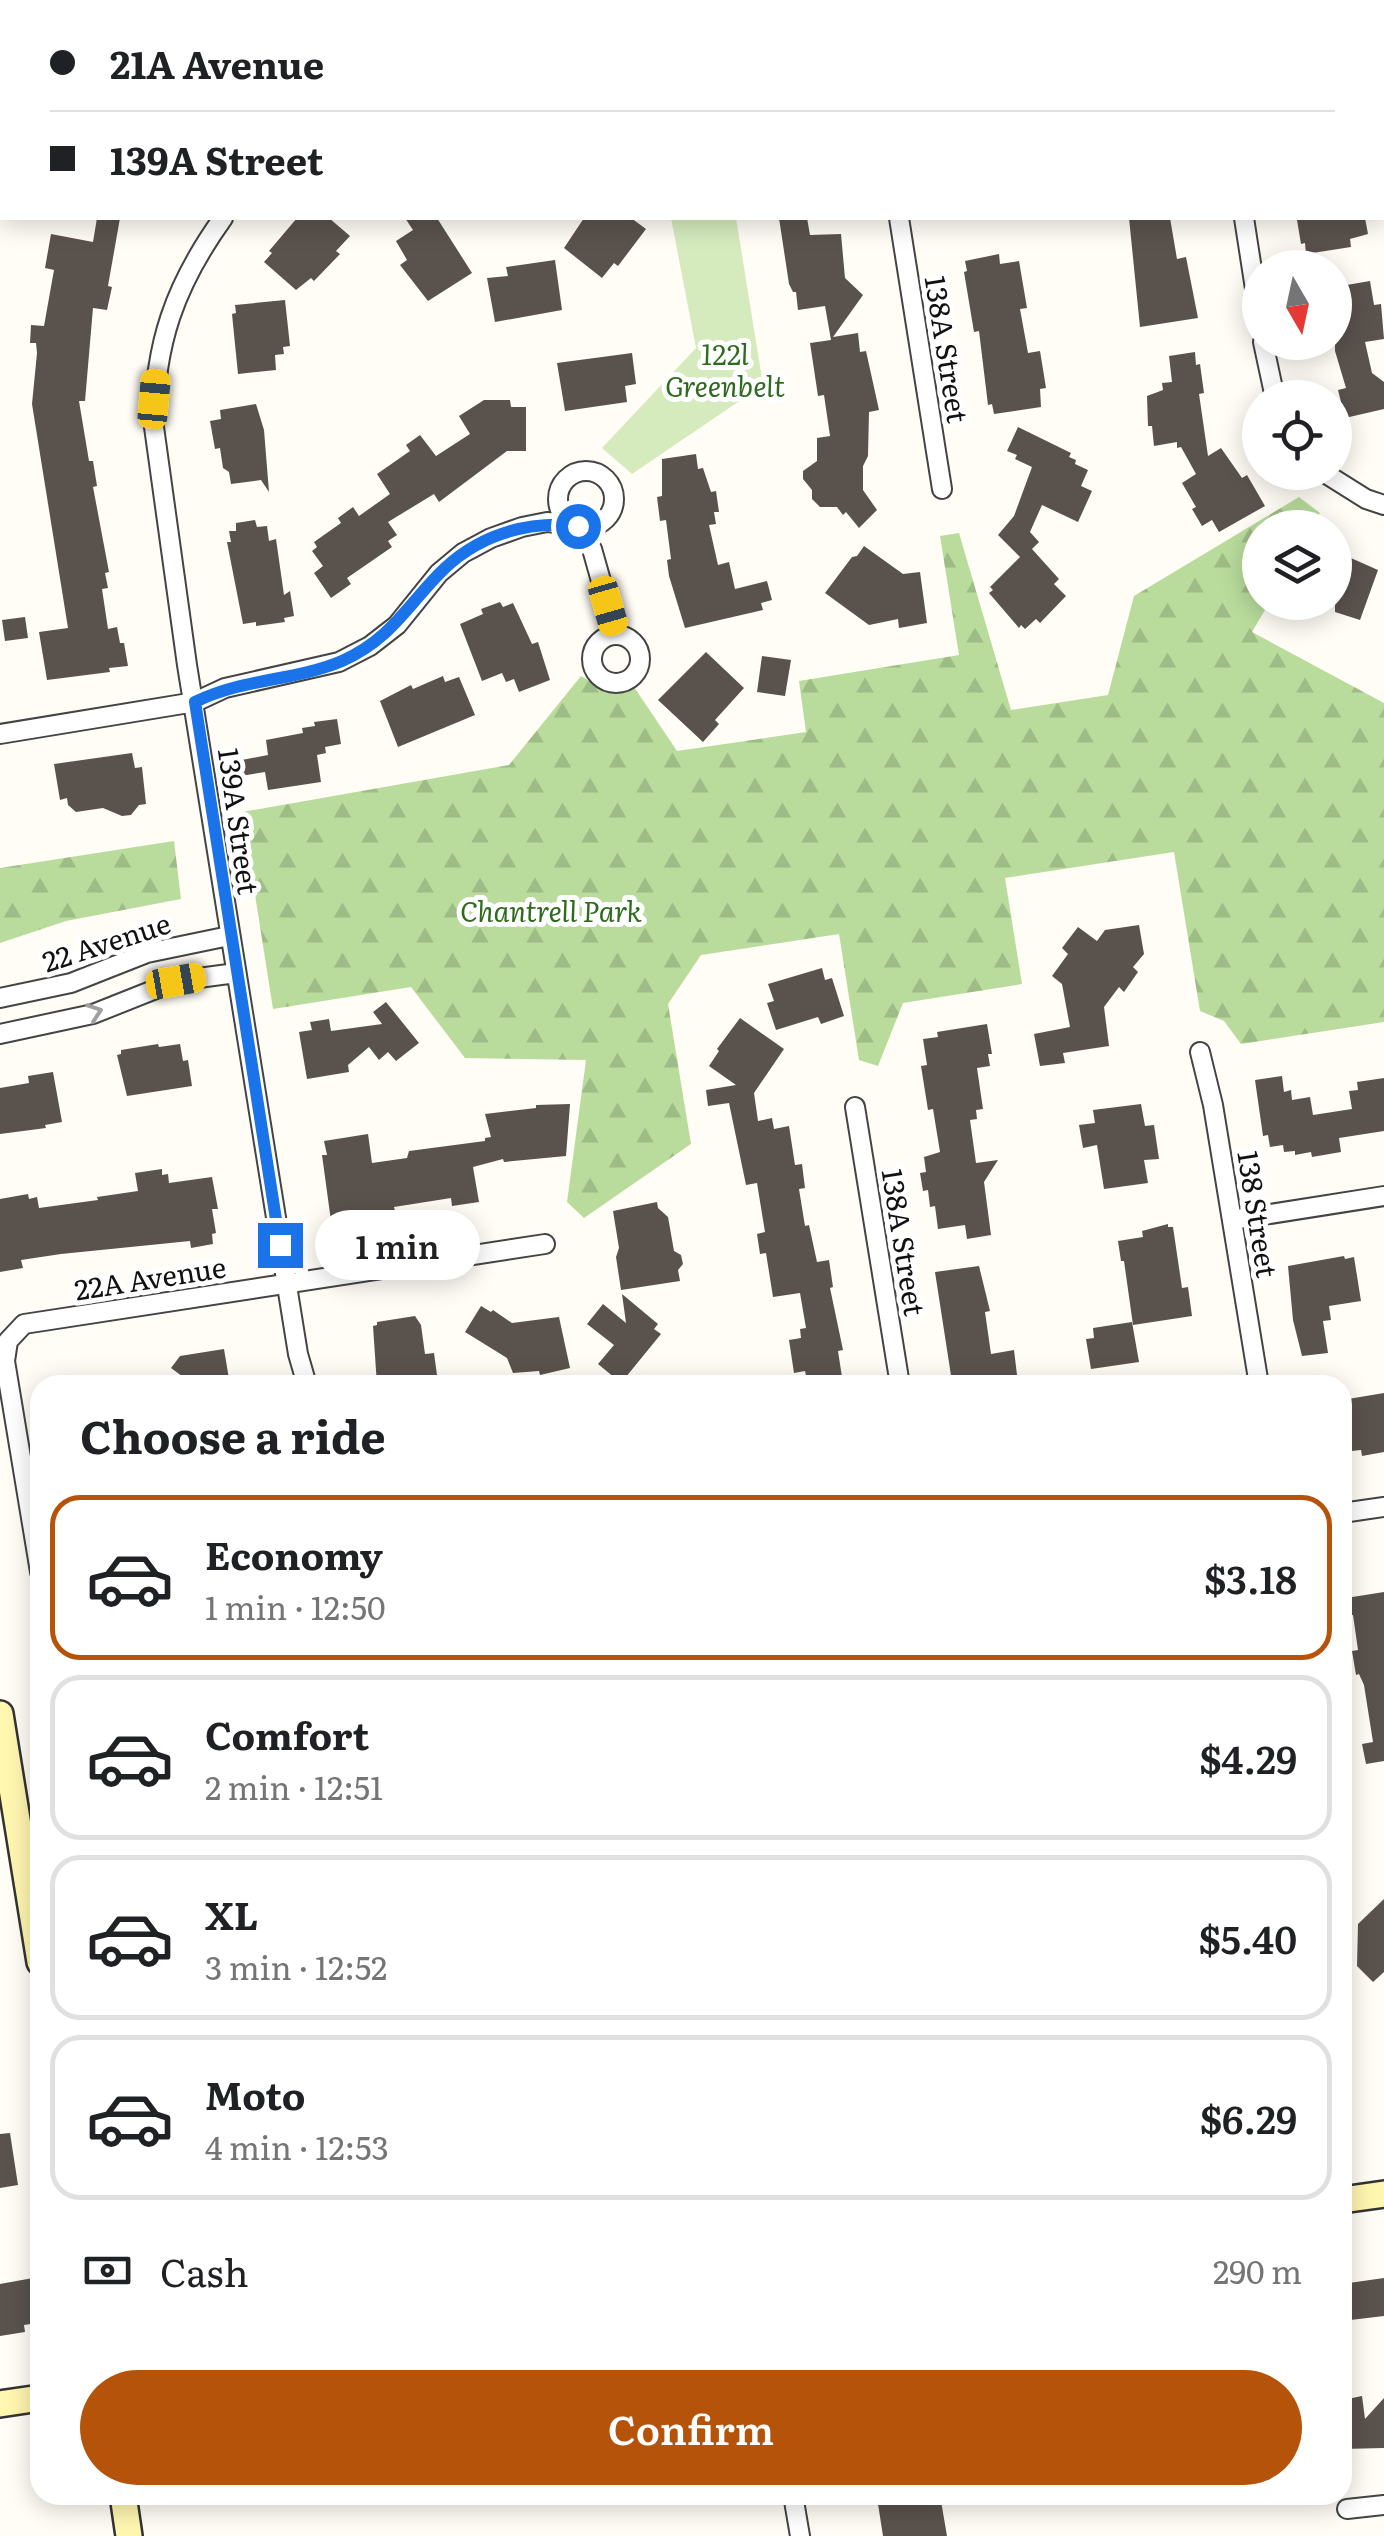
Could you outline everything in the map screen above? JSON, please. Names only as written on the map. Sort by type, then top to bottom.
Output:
[{"type":"main road","points":[[0,1714],[30,1900]]},
{"type":"main road","points":[[1352,2199],[1384,2194]]},
{"type":"main road","points":[[0,2404],[30,2400]]},
{"type":"main road","points":[[124,2505],[129,2536]]},
{"type":"street","name":"139A Street","points":[[222,220],[192,262],[178,291],[161,348],[154,399],[157,455],[230,936],[304,1375]]},
{"type":"street","name":"138A Street","points":[[899,220],[942,489]]},
{"type":"street","points":[[1244,220],[1249,250]]},
{"type":"street","points":[[1350,490],[1384,505]]},
{"type":"street","points":[[0,734],[195,702],[225,688],[339,662],[370,646],[397,625],[439,574],[464,553],[491,538],[547,522],[578,526],[592,549],[616,634]]},
{"type":"street","name":"22 Avenue","points":[[0,998],[46,990],[147,953],[230,936]]},
{"type":"street","points":[[0,1034],[92,1014],[176,981],[236,973]]},
{"type":"street","points":[[46,990],[54,1024]]},
{"type":"street","name":"138 Street","points":[[1200,1052],[1257,1375]]},
{"type":"street","name":"138A Street","points":[[856,1107],[898,1375]]},
{"type":"street","points":[[1232,1220],[1384,1196]]},
{"type":"street","name":"22A Avenue","points":[[30,1512],[5,1361],[8,1341],[24,1324],[545,1244]]},
{"type":"street","points":[[1352,1512],[1384,1507]]},
{"type":"street","points":[[1347,2509],[1384,2504]]},
{"type":"street","points":[[795,2505],[800,2536]]},
{"type":"green space","name":"122l Greenbelt","points":[[671,220],[736,220],[763,385],[632,474],[602,448],[696,348]]},
{"type":"green space","name":"Chantrell Park","points":[[1299,497],[1316,510],[1277,510]]},
{"type":"green space","name":"Chantrell Park","points":[[1242,531],[1242,620],[1259,620],[1252,632],[1384,703],[1384,1022],[1241,1044],[1224,1021],[1200,1011],[1174,852],[1005,878],[1022,984],[903,1003],[878,1066],[859,1060],[839,934],[701,955],[668,1004],[691,1144],[584,1218],[567,1202],[586,1060],[465,1058],[411,987],[273,1009],[242,812],[509,765],[581,676],[605,690],[634,687],[677,751],[806,732],[799,681],[959,655],[940,536],[959,533],[1011,710],[1108,695],[1134,596]]},
{"type":"green space","points":[[174,841],[181,899],[66,921],[0,943],[0,868]]},
{"type":"building","points":[[97,220],[120,220],[107,310],[93,308],[85,401],[79,401],[89,461],[93,461],[97,486],[93,487],[109,572],[105,573],[108,588],[102,589],[108,629],[117,627],[128,666],[47,680],[39,632],[68,628],[32,404],[37,353],[36,343],[30,343],[31,325],[44,326],[54,270],[45,268],[51,234],[93,242]]},
{"type":"building","points":[[295,220],[331,220],[350,236],[336,251],[340,254],[314,281],[311,278],[296,290],[264,262],[272,253],[269,251]]},
{"type":"building","points":[[406,220],[438,220],[472,273],[428,301],[400,265],[407,260],[396,241],[413,230]]},
{"type":"building","points":[[583,220],[634,220],[646,229],[618,266],[614,263],[602,278],[564,248]]},
{"type":"building","points":[[779,220],[807,220],[810,235],[841,234],[845,278],[863,295],[833,337],[858,333],[860,352],[866,351],[879,410],[869,412],[868,456],[863,466],[863,490],[877,510],[859,528],[837,507],[820,507],[803,479],[803,471],[817,461],[817,438],[830,436],[824,395],[818,396],[810,343],[831,340],[825,306],[798,310],[796,292],[789,284]]},
{"type":"building","points":[[1129,220],[1170,220],[1177,259],[1186,257],[1198,318],[1140,327]]},
{"type":"building","points":[[1297,220],[1365,220],[1368,234],[1350,239],[1351,247],[1306,250],[1305,243],[1301,244]]},
{"type":"building","points":[[999,254],[1000,264],[1019,261],[1027,308],[1020,309],[1028,353],[1040,351],[1046,388],[1040,389],[1041,407],[994,414],[992,404],[988,405],[979,331],[974,332],[964,272],[965,261]]},
{"type":"building","points":[[555,260],[562,310],[495,322],[487,278],[508,276],[506,267]]},
{"type":"building","points":[[1370,281],[1374,305],[1381,304],[1384,339],[1365,342],[1372,373],[1384,382],[1384,409],[1352,416],[1352,380],[1344,380],[1338,360],[1352,360],[1352,284]]},
{"type":"building","points":[[285,300],[290,346],[283,347],[284,354],[275,355],[276,370],[238,374],[232,314],[236,313],[235,305]]},
{"type":"building","points":[[1195,352],[1204,393],[1199,394],[1208,456],[1221,448],[1242,478],[1242,490],[1256,490],[1265,506],[1242,510],[1242,519],[1219,532],[1212,520],[1202,526],[1192,509],[1196,507],[1182,483],[1196,474],[1181,447],[1177,448],[1177,442],[1154,446],[1152,426],[1148,426],[1147,396],[1163,390],[1162,383],[1172,382],[1169,356]]},
{"type":"building","points":[[632,353],[636,384],[625,386],[627,402],[565,411],[557,363]]},
{"type":"building","points":[[484,400],[510,400],[511,407],[526,407],[526,451],[507,451],[439,502],[434,494],[388,522],[397,535],[388,541],[392,547],[347,578],[351,584],[331,598],[314,573],[323,566],[312,551],[317,547],[314,542],[341,523],[338,518],[353,507],[359,516],[390,494],[377,474],[410,451],[406,445],[420,435],[436,456],[470,434],[459,416]]},
{"type":"building","points":[[256,404],[264,430],[269,492],[261,480],[231,484],[220,448],[215,449],[210,421],[221,419],[220,410]]},
{"type":"building","points":[[1018,427],[1071,453],[1069,457],[1076,460],[1075,464],[1088,470],[1081,486],[1092,491],[1078,522],[1042,505],[1030,532],[1039,542],[1032,549],[1059,579],[1054,584],[1066,596],[1040,623],[1036,619],[1025,629],[1021,625],[1019,628],[989,593],[993,590],[990,587],[1020,557],[998,535],[1014,516],[1032,467],[1007,451]]},
{"type":"building","points":[[696,454],[698,469],[703,468],[711,492],[716,491],[719,512],[714,512],[716,524],[709,525],[718,565],[729,562],[735,589],[767,581],[772,600],[761,603],[763,610],[685,628],[669,576],[666,520],[660,521],[657,497],[662,496],[662,459]]},
{"type":"building","points":[[255,520],[257,527],[267,526],[269,541],[276,539],[284,595],[290,591],[294,616],[284,618],[285,622],[243,624],[227,542],[231,542],[229,531],[236,531],[236,523]]},
{"type":"building","points":[[864,546],[903,574],[920,572],[927,623],[899,628],[898,619],[869,625],[825,593]]},
{"type":"building","points":[[1352,559],[1378,570],[1360,620],[1352,617]]},
{"type":"building","points":[[500,602],[503,607],[513,603],[532,644],[538,642],[550,680],[519,692],[514,679],[506,682],[502,673],[482,681],[460,624],[483,614],[481,609]]},
{"type":"building","points":[[25,617],[28,638],[5,641],[2,620]]},
{"type":"building","points":[[706,652],[744,688],[715,720],[719,724],[703,742],[658,700]]},
{"type":"building","points":[[762,656],[791,660],[785,696],[757,692]]},
{"type":"building","points":[[443,676],[445,682],[459,677],[475,715],[398,747],[380,701],[411,685],[413,689]]},
{"type":"building","points":[[337,719],[341,744],[325,747],[326,753],[317,755],[321,782],[268,790],[265,772],[229,778],[226,763],[268,755],[266,740],[303,733],[302,728],[315,726],[314,722]]},
{"type":"building","points":[[132,753],[135,768],[142,767],[146,804],[139,805],[131,815],[122,816],[103,808],[76,812],[67,798],[60,800],[54,764]]},
{"type":"building","points":[[1139,925],[1144,954],[1133,967],[1138,972],[1124,992],[1119,987],[1104,1007],[1109,1046],[1063,1053],[1065,1063],[1040,1066],[1034,1034],[1070,1027],[1062,984],[1052,976],[1068,954],[1062,948],[1078,927],[1097,941],[1105,930]]},
{"type":"building","points":[[822,968],[825,980],[832,978],[844,1016],[821,1024],[818,1017],[776,1030],[767,1003],[774,1001],[768,984]]},
{"type":"building","points":[[386,1002],[419,1043],[396,1061],[388,1052],[379,1060],[369,1047],[348,1065],[349,1072],[307,1079],[299,1032],[312,1030],[310,1022],[329,1019],[331,1031],[382,1024],[373,1012]]},
{"type":"building","points":[[740,1018],[784,1049],[754,1093],[758,1121],[772,1118],[774,1129],[789,1126],[795,1165],[802,1164],[805,1188],[799,1189],[805,1226],[809,1225],[817,1262],[829,1260],[833,1287],[830,1288],[843,1350],[838,1351],[842,1375],[794,1373],[789,1340],[801,1338],[800,1329],[806,1328],[800,1293],[773,1297],[766,1253],[760,1254],[757,1234],[765,1232],[757,1183],[746,1185],[729,1103],[708,1106],[706,1090],[736,1085],[709,1066]]},
{"type":"building","points":[[987,1024],[990,1066],[977,1068],[983,1109],[976,1110],[977,1119],[970,1120],[976,1163],[998,1160],[984,1182],[991,1235],[967,1239],[965,1225],[938,1229],[935,1206],[930,1207],[928,1190],[923,1191],[920,1173],[926,1172],[924,1157],[940,1152],[921,1066],[927,1065],[923,1039],[938,1037],[937,1032]]},
{"type":"building","points":[[180,1044],[183,1061],[188,1060],[192,1086],[127,1096],[117,1055],[121,1050]]},
{"type":"building","points":[[53,1072],[62,1122],[0,1134],[0,1088],[29,1083],[28,1076]]},
{"type":"building","points":[[1282,1076],[1284,1092],[1291,1090],[1292,1100],[1310,1097],[1313,1115],[1352,1109],[1349,1091],[1358,1090],[1357,1082],[1384,1078],[1384,1131],[1339,1138],[1341,1152],[1312,1157],[1311,1152],[1284,1152],[1283,1145],[1270,1147],[1268,1135],[1263,1136],[1255,1080]]},
{"type":"building","points":[[570,1104],[566,1156],[504,1162],[503,1159],[473,1167],[479,1202],[452,1206],[451,1198],[394,1207],[395,1211],[367,1220],[342,1224],[342,1219],[331,1221],[322,1155],[327,1155],[324,1141],[368,1134],[372,1163],[407,1158],[409,1151],[485,1141],[491,1137],[485,1114]]},
{"type":"building","points":[[1141,1104],[1145,1126],[1154,1125],[1159,1159],[1144,1160],[1148,1183],[1104,1189],[1097,1145],[1083,1148],[1079,1125],[1095,1123],[1093,1110]]},
{"type":"building","points":[[162,1169],[162,1175],[168,1174],[169,1183],[212,1177],[218,1209],[212,1209],[216,1233],[212,1234],[213,1244],[191,1248],[190,1241],[61,1254],[21,1260],[23,1268],[0,1272],[0,1199],[28,1194],[29,1199],[37,1197],[39,1208],[98,1200],[97,1197],[138,1191],[135,1173]]},
{"type":"building","points":[[657,1202],[668,1217],[674,1251],[681,1255],[680,1281],[621,1290],[613,1211]]},
{"type":"building","points":[[1168,1224],[1173,1227],[1182,1288],[1188,1287],[1192,1316],[1133,1325],[1118,1241],[1143,1237],[1142,1231]]},
{"type":"building","points":[[1354,1257],[1361,1301],[1329,1306],[1331,1320],[1323,1321],[1328,1353],[1302,1356],[1293,1320],[1288,1266]]},
{"type":"building","points":[[979,1266],[990,1311],[985,1312],[991,1354],[1014,1350],[1017,1375],[951,1375],[935,1272]]},
{"type":"building","points":[[622,1294],[658,1324],[654,1329],[661,1334],[628,1375],[611,1375],[598,1364],[614,1345],[587,1324],[603,1304],[626,1323]]},
{"type":"building","points":[[481,1306],[512,1323],[559,1317],[570,1368],[540,1375],[539,1371],[513,1373],[507,1358],[465,1332]]},
{"type":"building","points":[[415,1316],[421,1325],[425,1354],[434,1353],[437,1375],[376,1375],[373,1326]]},
{"type":"building","points":[[1132,1322],[1139,1362],[1091,1369],[1086,1339],[1094,1338],[1093,1328]]},
{"type":"building","points":[[224,1349],[228,1375],[180,1375],[171,1368],[180,1356]]},
{"type":"building","points":[[1384,1393],[1384,1452],[1362,1456],[1361,1450],[1352,1451],[1352,1398]]},
{"type":"building","points":[[1384,1592],[1384,1761],[1366,1764],[1362,1744],[1373,1742],[1364,1685],[1356,1675],[1352,1651],[1358,1650],[1352,1597]]},
{"type":"building","points":[[1384,1899],[1384,1972],[1373,1982],[1357,1966],[1358,1924]]},
{"type":"building","points":[[10,2133],[18,2185],[0,2188],[0,2134]]},
{"type":"building","points":[[1384,2278],[1384,2316],[1352,2320],[1352,2283]]},
{"type":"building","points":[[30,2279],[30,2324],[24,2325],[25,2332],[0,2336],[0,2284]]},
{"type":"building","points":[[1362,2396],[1365,2419],[1384,2398],[1384,2448],[1352,2449],[1352,2398]]},
{"type":"building","points":[[878,2505],[942,2505],[947,2536],[883,2536]]},
{"type":"route","points":[[280,1245],[195,702],[225,688],[339,662],[370,646],[397,625],[439,574],[464,553],[491,538],[547,522],[578,526]]}]
